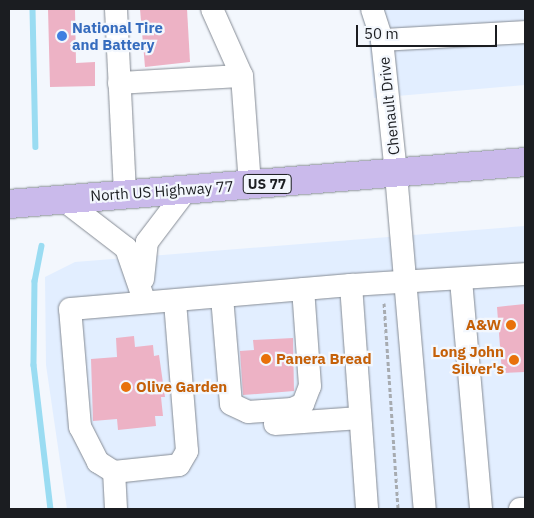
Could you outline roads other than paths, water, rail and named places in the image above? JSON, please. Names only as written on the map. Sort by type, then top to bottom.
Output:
[{"type":"main road","name":"North US Highway 77","points":[[9,204],[125,192],[250,185],[525,162]]},
{"type":"street","points":[[116,9],[125,192]]},
{"type":"street","points":[[212,9],[242,76],[250,185]]},
{"type":"street","name":"Chenault Drive","points":[[372,9],[382,40],[396,174],[394,280],[425,509]]},
{"type":"street","points":[[382,40],[525,32]]},
{"type":"street","points":[[119,83],[242,76]]},
{"type":"street","points":[[144,300],[144,249],[188,188]]},
{"type":"street","points":[[61,198],[126,248],[144,300]]},
{"type":"street","points":[[175,301],[187,451],[180,465],[114,472],[98,462],[80,428],[70,309],[144,300],[175,301],[394,280],[461,280],[525,274]]},
{"type":"street","points":[[461,280],[481,509]]},
{"type":"street","points":[[351,285],[366,509]]},
{"type":"street","points":[[228,398],[235,408],[248,412],[296,409],[307,399],[310,386],[309,289]]},
{"type":"street","points":[[297,422],[311,416],[322,393],[309,289]]},
{"type":"street","points":[[222,297],[230,414],[243,425],[360,418]]},
{"type":"street","points":[[114,472],[116,509]]},
{"type":"street","points":[[520,509],[525,509]]},
{"type":"waterway","points":[[33,9],[36,147]]},
{"type":"waterway","points":[[42,246],[35,281],[34,365],[51,509]]},
{"type":"place","name":"National Tire and Battery","points":[[62,36]]},
{"type":"place","name":"A&W","points":[[511,325]]},
{"type":"place","name":"Panera Bread","points":[[266,359]]},
{"type":"place","name":"Long John Silver's","points":[[514,360]]},
{"type":"place","name":"Olive Garden","points":[[126,387]]}]
